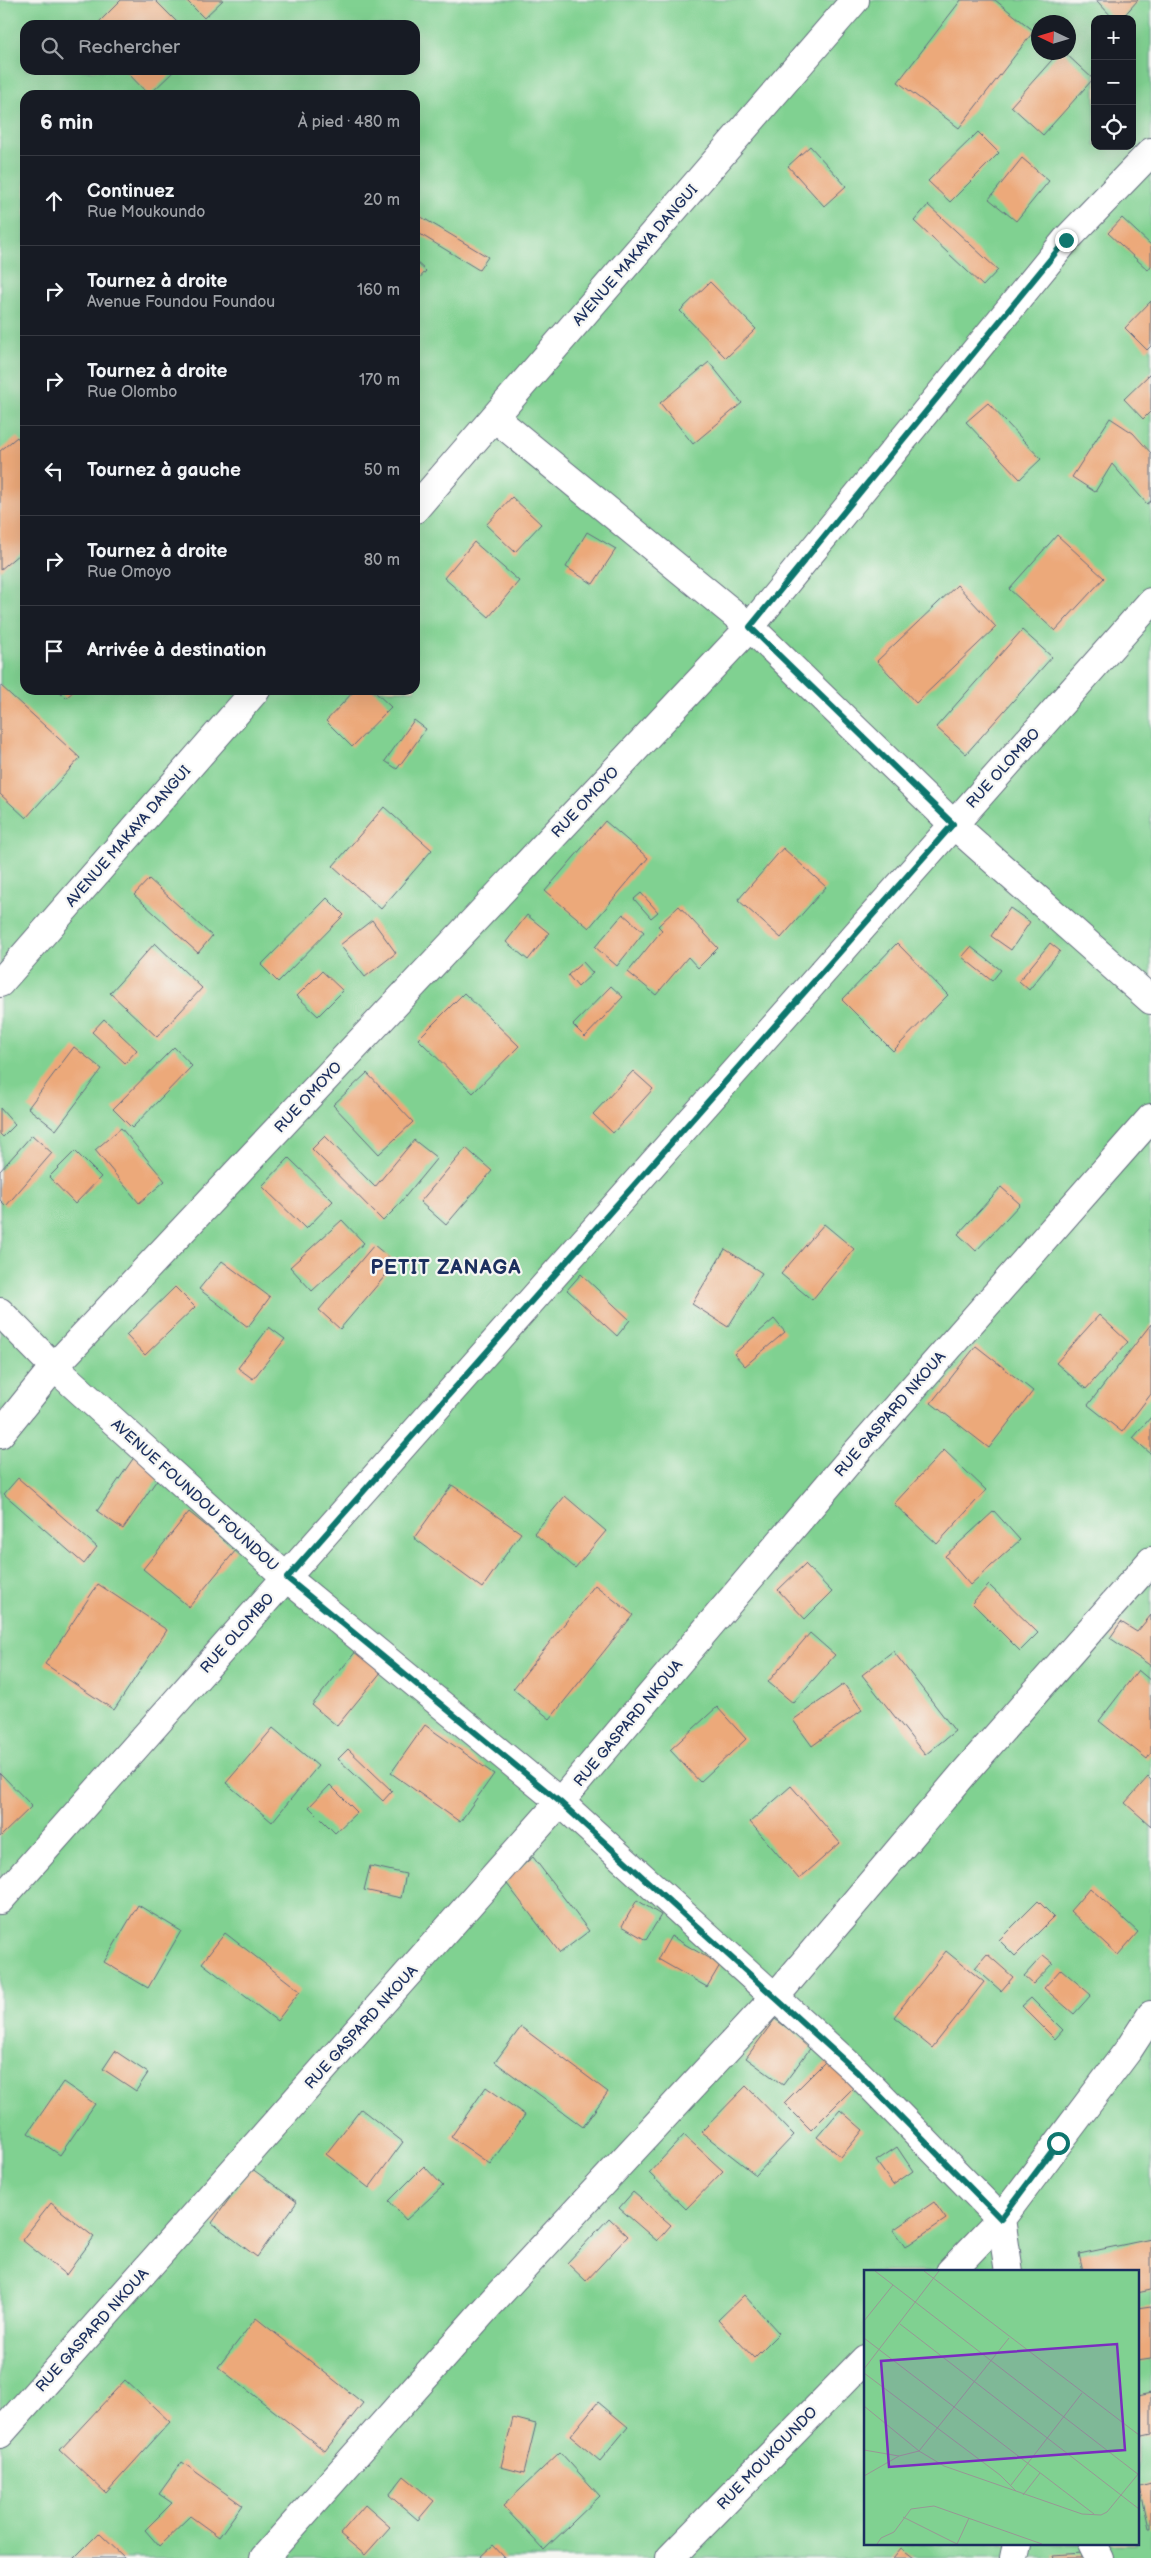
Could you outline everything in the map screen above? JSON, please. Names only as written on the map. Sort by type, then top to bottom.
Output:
[{"type":"street","name":"AVENUE MAKAYA DANGUI","points":[[420,503],[855,0]]},
{"type":"street","name":"RUE OMOYO","points":[[0,1434],[54,1367],[750,627],[1066,240],[1151,152]]},
{"type":"street","points":[[495,418],[750,627],[953,824],[1151,1000]]},
{"type":"street","name":"RUE OLOMBO","points":[[0,1900],[1151,602]]},
{"type":"street","name":"AVENUE MAKAYA DANGUI","points":[[0,983],[252,695]]},
{"type":"street","name":"RUE GASPARD NKOUA","points":[[0,2434],[560,1802],[854,1455],[1151,1118]]},
{"type":"street","name":"AVENUE FOUNDOU FOUNDOU","points":[[0,1312],[54,1367],[287,1578],[560,1802],[857,2072],[1001,2219]]},
{"type":"street","points":[[264,2558],[489,2305],[775,1997],[965,1772],[1151,1561]]},
{"type":"street","points":[[952,2270],[1001,2219],[1129,2050],[1151,2015]]},
{"type":"street","points":[[1001,2219],[1009,2270]]},
{"type":"street","name":"RUE MOUKOUNDO","points":[[670,2558],[864,2360]]},
{"type":"street","points":[[1093,2546],[1099,2558]]},
{"type":"green space","points":[[0,0],[1151,0],[1151,2558],[0,2558]]},
{"type":"building","points":[[121,0],[155,0],[175,20],[101,20]]},
{"type":"building","points":[[186,0],[223,0],[204,18]]},
{"type":"building","points":[[961,0],[995,0],[1031,29],[1031,35],[959,128],[898,82]]},
{"type":"building","points":[[1096,0],[1138,0],[1125,15],[1110,15]]},
{"type":"building","points":[[1052,60],[1073,60],[1091,77],[1091,81],[1043,135],[1011,106]]},
{"type":"building","points":[[130,75],[170,75],[154,90],[144,90]]},
{"type":"building","points":[[978,132],[999,153],[950,202],[928,181]]},
{"type":"building","points":[[810,146],[846,186],[824,206],[788,166]]},
{"type":"building","points":[[1022,158],[1049,181],[1016,221],[989,199]]},
{"type":"building","points":[[928,205],[998,270],[983,286],[914,221]]},
{"type":"building","points":[[420,216],[488,257],[479,270],[420,234]]},
{"type":"building","points":[[1122,218],[1151,245],[1151,266],[1148,270],[1108,233]]},
{"type":"building","points":[[420,266],[426,271],[420,278]]},
{"type":"building","points":[[710,282],[756,329],[726,358],[680,311]]},
{"type":"building","points":[[1151,301],[1151,346],[1147,350],[1125,328]]},
{"type":"building","points":[[709,362],[742,403],[693,444],[660,403]]},
{"type":"building","points":[[1151,373],[1151,411],[1143,419],[1124,399]]},
{"type":"building","points":[[988,403],[1041,459],[1020,479],[966,422]]},
{"type":"building","points":[[1110,418],[1133,433],[1151,453],[1151,501],[1147,504],[1112,464],[1095,492],[1072,477]]},
{"type":"building","points":[[17,437],[20,441],[20,553],[0,570],[0,451]]},
{"type":"building","points":[[512,497],[541,524],[515,552],[486,525]]},
{"type":"building","points":[[587,532],[616,549],[593,584],[566,567]]},
{"type":"building","points":[[1057,535],[1104,578],[1055,631],[1009,589]]},
{"type":"building","points":[[474,542],[519,581],[489,617],[444,578]]},
{"type":"building","points":[[957,585],[996,627],[916,703],[877,661]]},
{"type":"building","points":[[1022,630],[1052,657],[966,754],[936,727]]},
{"type":"building","points":[[0,685],[80,758],[26,818],[0,794]]},
{"type":"building","points":[[350,695],[378,695],[391,707],[352,747],[326,721]]},
{"type":"building","points":[[414,720],[426,729],[397,769],[385,761]]},
{"type":"building","points":[[384,807],[432,850],[381,909],[333,866]]},
{"type":"building","points":[[605,821],[648,858],[589,928],[545,891]]},
{"type":"building","points":[[783,848],[826,887],[781,938],[738,900]]},
{"type":"building","points":[[149,879],[212,936],[198,953],[134,895]]},
{"type":"building","points":[[641,893],[658,912],[651,918],[634,899]]},
{"type":"building","points":[[327,898],[344,915],[278,982],[261,965]]},
{"type":"building","points":[[679,906],[718,948],[698,968],[688,957],[656,995],[628,972],[662,930],[658,926]]},
{"type":"building","points":[[1010,908],[1030,922],[1011,950],[991,936]]},
{"type":"building","points":[[623,914],[644,932],[617,966],[595,947]]},
{"type":"building","points":[[527,915],[549,933],[528,960],[506,942]]},
{"type":"building","points":[[372,920],[396,953],[365,977],[340,945]]},
{"type":"building","points":[[155,943],[202,988],[157,1037],[110,993]]},
{"type":"building","points":[[897,943],[948,995],[893,1051],[842,1000]]},
{"type":"building","points":[[1050,943],[1060,951],[1029,990],[1019,981]]},
{"type":"building","points":[[971,947],[1001,970],[992,981],[962,957]]},
{"type":"building","points":[[583,962],[593,973],[578,987],[568,975]]},
{"type":"building","points":[[322,971],[343,991],[318,1016],[297,996]]},
{"type":"building","points":[[611,986],[623,997],[585,1037],[573,1025]]},
{"type":"building","points":[[464,993],[519,1046],[473,1093],[418,1039]]},
{"type":"building","points":[[104,1019],[137,1050],[125,1063],[92,1032]]},
{"type":"building","points":[[74,1047],[102,1069],[56,1130],[28,1108]]},
{"type":"building","points":[[174,1047],[192,1066],[132,1128],[113,1109]]},
{"type":"building","points":[[633,1071],[653,1089],[613,1133],[593,1114]]},
{"type":"building","points":[[367,1073],[413,1122],[379,1154],[333,1105]]},
{"type":"building","points":[[0,1108],[15,1125],[3,1137],[0,1134]]},
{"type":"building","points":[[121,1128],[165,1181],[139,1203],[95,1150]]},
{"type":"building","points":[[32,1135],[52,1153],[6,1206],[0,1200],[0,1171]]},
{"type":"building","points":[[325,1136],[375,1187],[414,1140],[437,1158],[383,1221],[312,1149]]},
{"type":"building","points":[[466,1148],[492,1171],[446,1225],[420,1202]]},
{"type":"building","points":[[75,1151],[101,1177],[75,1204],[49,1177]]},
{"type":"building","points":[[289,1158],[333,1201],[306,1229],[262,1186]]},
{"type":"building","points":[[1001,1187],[1020,1204],[976,1251],[958,1234]]},
{"type":"building","points":[[342,1220],[364,1243],[312,1291],[290,1267]]},
{"type":"building","points":[[824,1224],[854,1249],[812,1300],[781,1274]]},
{"type":"building","points":[[374,1245],[396,1263],[340,1329],[319,1310]]},
{"type":"building","points":[[725,1249],[762,1273],[728,1327],[692,1304]]},
{"type":"building","points":[[222,1261],[270,1297],[248,1327],[199,1289]]},
{"type":"building","points":[[581,1274],[630,1320],[617,1336],[567,1290]]},
{"type":"building","points":[[175,1287],[195,1307],[145,1355],[126,1335]]},
{"type":"building","points":[[1099,1315],[1128,1342],[1086,1389],[1056,1363]]},
{"type":"building","points":[[774,1319],[785,1332],[745,1366],[734,1354]]},
{"type":"building","points":[[1151,1324],[1151,1394],[1122,1432],[1088,1405]]},
{"type":"building","points":[[269,1327],[285,1339],[253,1379],[238,1368]]},
{"type":"building","points":[[976,1346],[1033,1391],[989,1448],[931,1403]]},
{"type":"building","points":[[1151,1417],[1151,1454],[1133,1438]]},
{"type":"building","points":[[944,1450],[986,1490],[937,1544],[894,1504]]},
{"type":"building","points":[[137,1453],[163,1471],[123,1529],[97,1511]]},
{"type":"building","points":[[18,1478],[97,1547],[84,1564],[4,1494]]},
{"type":"building","points":[[452,1485],[521,1533],[482,1588],[414,1538]]},
{"type":"building","points":[[565,1496],[606,1531],[575,1568],[534,1533]]},
{"type":"building","points":[[994,1511],[1020,1540],[970,1585],[945,1556]]},
{"type":"building","points":[[189,1512],[236,1550],[189,1607],[143,1569]]},
{"type":"building","points":[[805,1564],[832,1592],[805,1619],[778,1590]]},
{"type":"building","points":[[98,1584],[167,1630],[114,1710],[45,1664]]},
{"type":"building","points":[[595,1585],[633,1615],[550,1719],[513,1689]]},
{"type":"building","points":[[989,1585],[1038,1633],[1020,1651],[972,1603]]},
{"type":"building","points":[[1151,1615],[1151,1666],[1110,1638],[1121,1622],[1137,1632]]},
{"type":"building","points":[[810,1633],[835,1655],[793,1703],[768,1682]]},
{"type":"building","points":[[357,1650],[382,1671],[337,1726],[312,1705]]},
{"type":"building","points":[[893,1651],[955,1731],[925,1755],[862,1675]]},
{"type":"building","points":[[1138,1670],[1151,1681],[1151,1753],[1147,1759],[1099,1721]]},
{"type":"building","points":[[844,1684],[862,1710],[812,1746],[793,1720]]},
{"type":"building","points":[[717,1707],[746,1739],[700,1782],[670,1750]]},
{"type":"building","points":[[425,1725],[494,1774],[460,1822],[391,1773]]},
{"type":"building","points":[[273,1728],[318,1766],[272,1822],[226,1783]]},
{"type":"building","points":[[348,1749],[392,1791],[383,1801],[338,1759]]},
{"type":"building","points":[[0,1773],[32,1806],[0,1837]]},
{"type":"building","points":[[1148,1777],[1151,1780],[1151,1826],[1125,1803]]},
{"type":"building","points":[[330,1785],[357,1812],[335,1833],[309,1807]]},
{"type":"building","points":[[791,1786],[840,1843],[799,1879],[750,1822]]},
{"type":"building","points":[[533,1857],[589,1931],[560,1953],[504,1880]]},
{"type":"building","points":[[370,1866],[406,1874],[401,1898],[364,1890]]},
{"type":"building","points":[[1090,1888],[1138,1932],[1118,1955],[1070,1911]]},
{"type":"building","points":[[637,1900],[661,1915],[646,1940],[622,1926]]},
{"type":"building","points":[[1038,1901],[1054,1917],[1015,1956],[999,1940]]},
{"type":"building","points":[[138,1905],[181,1931],[148,1988],[104,1962]]},
{"type":"building","points":[[225,1933],[300,1991],[277,2021],[202,1963]]},
{"type":"building","points":[[671,1936],[720,1965],[707,1987],[658,1959]]},
{"type":"building","points":[[946,1951],[984,1982],[932,2048],[894,2017]]},
{"type":"building","points":[[987,1954],[1013,1977],[1001,1991],[975,1968]]},
{"type":"building","points":[[1043,1955],[1053,1963],[1033,1984],[1024,1976]]},
{"type":"building","points":[[1061,1969],[1091,1995],[1074,2014],[1044,1988]]},
{"type":"building","points":[[1031,1998],[1063,2030],[1055,2039],[1022,2006]]},
{"type":"building","points":[[775,2019],[812,2046],[783,2085],[746,2058]]},
{"type":"building","points":[[521,2027],[608,2092],[583,2127],[495,2062]]},
{"type":"building","points":[[115,2051],[148,2073],[136,2091],[103,2069]]},
{"type":"building","points":[[831,2056],[858,2083],[811,2130],[784,2103]]},
{"type":"building","points":[[63,2082],[95,2104],[60,2155],[28,2133]]},
{"type":"building","points":[[746,2086],[794,2135],[756,2175],[701,2132]]},
{"type":"building","points":[[486,2087],[525,2115],[490,2164],[451,2137]]},
{"type":"building","points":[[361,2109],[403,2142],[369,2188],[326,2154]]},
{"type":"building","points":[[840,2110],[863,2130],[841,2157],[817,2137]]},
{"type":"building","points":[[684,2135],[723,2171],[686,2209],[649,2173]]},
{"type":"building","points":[[897,2147],[913,2171],[893,2185],[876,2161]]},
{"type":"building","points":[[424,2166],[443,2186],[406,2220],[389,2201]]},
{"type":"building","points":[[251,2168],[297,2202],[257,2257],[212,2223]]},
{"type":"building","points":[[633,2192],[671,2225],[657,2241],[619,2208]]},
{"type":"building","points":[[934,2202],[946,2219],[905,2247],[893,2230]]},
{"type":"building","points":[[51,2203],[94,2237],[66,2275],[22,2240]]},
{"type":"building","points":[[609,2218],[628,2236],[586,2281],[567,2263]]},
{"type":"building","points":[[1151,2239],[1151,2290],[1138,2293],[1138,2270],[1083,2270],[1079,2254]]},
{"type":"building","points":[[744,2295],[779,2333],[754,2358],[718,2320]]},
{"type":"building","points":[[1151,2306],[1151,2359],[1138,2361],[1138,2308]]},
{"type":"building","points":[[256,2318],[363,2403],[325,2451],[218,2367]]},
{"type":"building","points":[[125,2380],[170,2422],[106,2493],[60,2450]]},
{"type":"building","points":[[1151,2393],[1151,2434],[1138,2437],[1138,2396]]},
{"type":"building","points":[[598,2402],[628,2427],[600,2461],[570,2436]]},
{"type":"building","points":[[513,2418],[536,2424],[524,2473],[501,2467]]},
{"type":"building","points":[[560,2452],[600,2496],[544,2550],[503,2506]]},
{"type":"building","points":[[182,2462],[242,2505],[219,2537],[190,2516],[159,2546],[145,2530],[172,2503],[159,2494]]},
{"type":"building","points":[[404,2476],[434,2501],[418,2520],[389,2495]]},
{"type":"building","points":[[1151,2484],[1151,2528],[1149,2528],[1140,2487]]},
{"type":"building","points":[[365,2505],[390,2527],[365,2555],[340,2534]]},
{"type":"building","points":[[99,2533],[125,2558],[74,2558]]},
{"type":"building","points":[[493,2545],[505,2558],[479,2558]]},
{"type":"building","points":[[901,2548],[914,2558],[893,2558]]},
{"type":"building","points":[[1082,2553],[1082,2558],[1054,2558],[1053,2555]]},
{"type":"district","name":"PETIT ZANAGA","points":[[446,1267]]},
{"type":"route","points":[[1058,2143],[1001,2219],[857,2072],[560,1802],[287,1578],[953,824],[750,627],[1066,240]]}]
